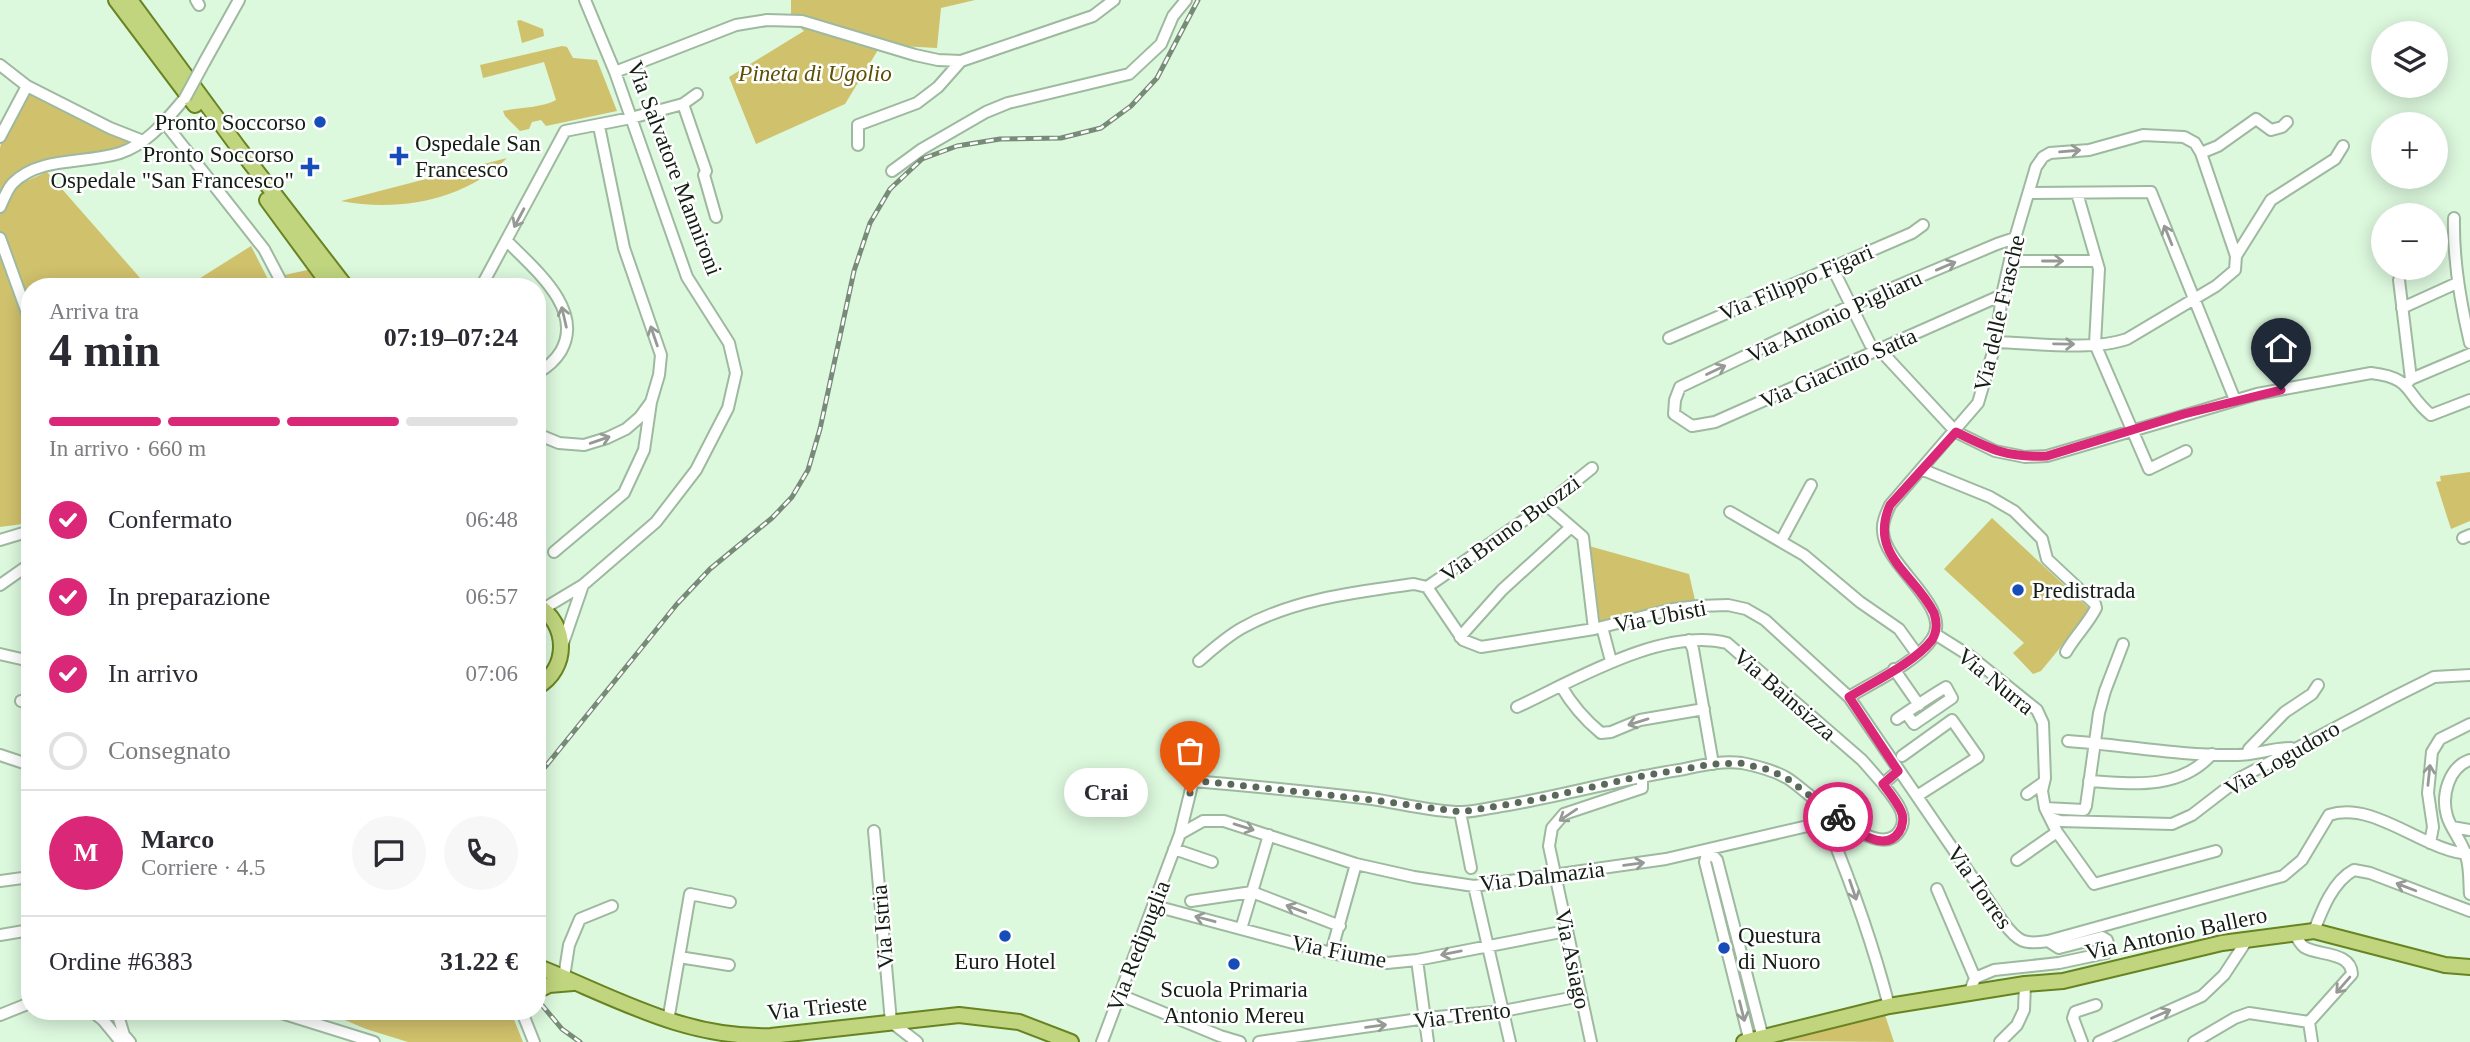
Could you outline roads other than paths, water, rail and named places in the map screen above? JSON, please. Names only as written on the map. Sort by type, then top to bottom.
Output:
[{"type":"main road","points":[[117,0],[324,278]]},
{"type":"main road","points":[[130,0],[339,278]]},
{"type":"main road","name":"Via Salvatore Mannironi","points":[[546,613],[557,625],[562,646]]},
{"type":"main road","points":[[546,680],[556,668],[562,646]]},
{"type":"main road","name":"Via Antonio Ballero","points":[[1754,1041],[1889,1006],[2025,984],[2063,981],[2222,943],[2293,932],[2314,931],[2445,965],[2470,967]]},
{"type":"main road","name":"Via Trieste","points":[[546,970],[668,1021],[710,1033],[743,1037],[938,1016],[987,1017],[1019,1022],[1070,1042]]},
{"type":"main road","points":[[546,986],[569,980]]},
{"type":"street","points":[[0,206],[11,184],[30,170],[122,153],[143,141],[185,98],[239,0]]},
{"type":"street","points":[[615,72],[736,25],[767,20],[802,21],[915,55],[961,61],[1093,16],[1114,0]]},
{"type":"street","points":[[892,172],[922,149],[986,112],[1008,103],[1129,74],[1161,44],[1174,16],[1186,0]]},
{"type":"street","name":"Via Salvatore Mannironi","points":[[546,604],[583,585],[656,522],[696,470],[728,408],[736,373],[729,343],[687,277],[588,1]]},
{"type":"street","points":[[858,145],[858,125],[917,103],[938,87],[961,61]]},
{"type":"street","points":[[0,65],[27,86],[110,128],[143,141]]},
{"type":"street","points":[[0,137],[27,86]]},
{"type":"street","points":[[565,131],[573,135],[600,131],[682,104],[697,94]]},
{"type":"street","points":[[682,104],[706,171],[704,175],[716,217]]},
{"type":"street","points":[[1996,342],[2113,343],[2127,338],[2216,286],[2235,270],[2236,256],[2201,153],[2218,146],[2256,119],[2271,130],[2282,127],[2287,122]]},
{"type":"street","points":[[565,131],[632,121]]},
{"type":"street","points":[[164,122],[264,249],[279,278]]},
{"type":"street","points":[[486,278],[565,131]]},
{"type":"street","points":[[554,552],[624,493],[644,450],[651,402],[659,375],[661,355],[624,248],[600,131]]},
{"type":"street","name":"Via delle Frasche","points":[[1935,634],[1937,620],[1934,613],[1885,545],[1884,518],[1890,505],[1956,432],[1978,403],[1996,342],[2002,295],[2015,238],[2036,167],[2043,157],[2050,153],[2089,150],[2143,135],[2184,137],[2195,143],[2201,153]]},
{"type":"street","points":[[2236,256],[2271,200],[2334,159],[2343,146]]},
{"type":"street","points":[[2029,193],[2151,192],[2235,400]]},
{"type":"street","points":[[2077,193],[2099,269],[2095,344],[2131,430],[2149,469],[2186,451]]},
{"type":"street","points":[[2454,218],[2453,251],[2457,283],[2470,343]]},
{"type":"street","name":"Via Filippo Figari","points":[[1669,338],[1912,233],[1923,225]]},
{"type":"street","points":[[0,238],[21,296]]},
{"type":"street","name":"Via Antonio Pigliaru","points":[[1674,414],[1680,387],[1850,306],[2015,238]]},
{"type":"street","points":[[507,241],[542,278]]},
{"type":"street","points":[[2010,261],[2096,261]]},
{"type":"street","points":[[1832,267],[1870,344],[1880,350],[1956,432],[1995,452],[2025,457],[2047,456],[2257,394],[2371,373],[2409,382],[2470,354]]},
{"type":"street","points":[[2399,280],[2409,382],[2422,407],[2431,415],[2470,400]]},
{"type":"street","points":[[546,282],[563,308],[568,326],[565,343],[555,360],[546,366]]},
{"type":"street","points":[[2402,308],[2457,283]]},
{"type":"street","name":"Via Giacinto Satta","points":[[1674,414],[1692,426],[1715,422],[2002,295]]},
{"type":"street","points":[[546,438],[559,443],[584,445],[626,429],[640,417],[651,402]]},
{"type":"street","name":"Via Bruno Buozzi","points":[[1427,587],[1546,505],[1592,468]]},
{"type":"street","points":[[1922,469],[1990,497],[2014,511],[2042,539],[2047,559],[2095,604],[2092,616],[2066,652]]},
{"type":"street","points":[[1781,541],[1811,485]]},
{"type":"street","points":[[1546,505],[1583,537],[1598,628],[1611,661]]},
{"type":"street","points":[[1730,512],[1804,555],[1899,629],[1917,654]]},
{"type":"street","points":[[1460,636],[1502,590],[1571,527]]},
{"type":"street","points":[[0,540],[21,534]]},
{"type":"street","points":[[0,585],[21,570]]},
{"type":"street","name":"Via Bruno Buozzi","points":[[1199,660],[1243,627],[1274,613],[1357,591],[1414,584],[1427,587],[1460,636]]},
{"type":"street","points":[[562,646],[583,585]]},
{"type":"street","name":"Via Ubisti","points":[[1460,636],[1471,645],[1481,647],[1598,628],[1685,607],[1728,605],[1746,609],[1765,620],[1849,697]]},
{"type":"street","points":[[1849,697],[1917,654],[1935,634]]},
{"type":"street","name":"Via Nurra","points":[[1935,634],[1970,656],[2037,710],[2043,723],[2045,780],[2042,791],[2048,813]]},
{"type":"street","name":"Via Bainsizza","points":[[1517,707],[1611,661],[1689,640],[1708,639],[1727,643],[1861,760],[1883,784],[1902,812],[1899,832],[1892,839],[1873,840],[1851,827],[1788,779],[1770,770],[1740,763],[1713,764]]},
{"type":"street","points":[[1471,868],[1461,812],[1713,764],[1693,649],[1689,640]]},
{"type":"street","points":[[2123,644],[2105,691],[2084,810],[2048,813],[2057,832],[2094,884],[2216,851]]},
{"type":"street","points":[[0,654],[21,659]]},
{"type":"street","points":[[1894,670],[1919,705]]},
{"type":"street","name":"Via Logudoro","points":[[2048,813],[2060,821],[2172,824],[2185,820],[2240,778],[2294,748],[2434,677],[2470,675]]},
{"type":"street","points":[[2248,754],[2285,712],[2312,694],[2318,685]]},
{"type":"street","points":[[1561,686],[1572,705],[1601,733],[1611,732],[1640,720],[1704,709]]},
{"type":"street","points":[[1946,687],[1952,698],[1914,724],[1902,716],[1919,705],[1946,687]]},
{"type":"street","name":"Via Torres","points":[[1849,697],[2013,936],[2031,944],[2283,876],[2302,860],[2329,815],[2340,812],[2352,812],[2384,822],[2430,843],[2468,854]]},
{"type":"street","points":[[1902,756],[1952,720],[1978,757],[1917,796]]},
{"type":"street","points":[[2430,843],[2433,827],[2428,793],[2432,752],[2441,739],[2470,724]]},
{"type":"street","points":[[2068,741],[2212,754],[2248,754],[2277,748],[2294,748]]},
{"type":"street","points":[[2089,781],[2168,782],[2204,763],[2212,754]]},
{"type":"street","points":[[0,755],[21,762]]},
{"type":"street","points":[[2470,760],[2457,766],[2448,785],[2445,806],[2452,827],[2468,854],[2470,894]]},
{"type":"street","points":[[1883,784],[1898,771]]},
{"type":"street","name":"Via Asiago","points":[[1591,1042],[1549,846],[1552,828],[1564,814],[1584,805],[1642,789],[1642,776]]},
{"type":"street","points":[[2027,794],[2045,780]]},
{"type":"street","name":"Via Redipuglia","points":[[1102,1042],[1155,906],[1180,834],[1193,781],[1461,812]]},
{"type":"street","name":"Via Dalmazia","points":[[1180,834],[1203,821],[1224,821],[1356,864],[1414,877],[1474,886],[1666,859],[1812,825],[1828,827],[1865,925],[1889,1006]]},
{"type":"street","points":[[2452,827],[2470,830]]},
{"type":"street","name":"Via Istria","points":[[874,831],[891,1022]]},
{"type":"street","points":[[2017,860],[2057,832]]},
{"type":"street","points":[[1241,929],[1269,835]]},
{"type":"street","name":"Via Redipuglia","points":[[1174,849],[1212,862]]},
{"type":"street","points":[[1708,850],[1705,862],[1719,893],[1748,977],[1754,1041]]},
{"type":"street","points":[[1331,953],[1356,864]]},
{"type":"street","points":[[2314,931],[2325,904],[2344,878],[2354,870],[2370,873],[2470,911]]},
{"type":"street","points":[[0,881],[21,878]]},
{"type":"street","points":[[1474,886],[1510,1042]]},
{"type":"street","points":[[1937,890],[1975,978],[1969,994]]},
{"type":"street","points":[[1191,901],[1252,892],[1340,926]]},
{"type":"street","points":[[1719,893],[1735,981],[1754,1041]]},
{"type":"street","points":[[668,1021],[690,894],[730,902]]},
{"type":"street","points":[[569,980],[569,944],[580,919],[612,906]]},
{"type":"street","name":"Via Fiume","points":[[1155,906],[1331,953],[1387,963],[1417,960],[1566,931]]},
{"type":"street","points":[[0,935],[21,932]]},
{"type":"street","points":[[2293,932],[2303,946],[2345,960],[2352,968],[2352,974],[2345,984],[2309,1021]]},
{"type":"street","points":[[1975,978],[1994,970],[2059,963],[2103,953],[2108,951],[2109,947],[2107,940],[2102,937],[2059,948],[2048,941]]},
{"type":"street","points":[[2099,1042],[2202,996],[2224,975],[2248,940]]},
{"type":"street","points":[[679,957],[729,965]]},
{"type":"street","points":[[1417,960],[1428,1042]]},
{"type":"street","points":[[1735,981],[1748,977]]},
{"type":"street","points":[[2000,1042],[2017,1025],[2024,1010],[2025,984]]},
{"type":"street","points":[[1120,995],[1240,1042]]},
{"type":"street","name":"Via Trento","points":[[1259,1042],[1286,1041],[1426,1018],[1503,1011],[1581,996]]},
{"type":"street","points":[[2082,1042],[2073,1018],[2075,1012],[2096,1005]]},
{"type":"street","points":[[0,1015],[21,1007]]},
{"type":"street","points":[[2194,1042],[2235,1018],[2249,1013],[2309,1021]]},
{"type":"street","points":[[105,1020],[121,1042]]},
{"type":"street","points":[[119,1020],[124,1035],[130,1042]]},
{"type":"street","points":[[304,1020],[374,1042]]},
{"type":"street","points":[[527,1020],[534,1042]]},
{"type":"street","points":[[2309,1021],[2312,1042]]},
{"type":"street","points":[[891,1022],[918,1042]]},
{"type":"railway","points":[[546,766],[677,604],[710,569],[772,518],[792,497],[808,470],[820,429],[854,271],[870,223],[890,189],[922,159],[957,146],[1000,139],[1061,138],[1101,128],[1131,106],[1157,78],[1198,0]]},
{"type":"railway","points":[[546,1010],[562,1029],[580,1042]]},
{"type":"place","name":"Pronto Soccorso","points":[[320,122]]},
{"type":"place","name":"Ospedale San Francesco","points":[[399,156]]},
{"type":"place","name":"Pronto Soccorso Ospedale \"San Francesco\"","points":[[310,167]]},
{"type":"place","name":"Predistrada","points":[[2018,590]]},
{"type":"place","name":"Crai","points":[[1190,793]]},
{"type":"place","name":"Euro Hotel","points":[[1005,936]]},
{"type":"place","name":"Questura di Nuoro","points":[[1724,948]]},
{"type":"place","name":"Scuola Primaria Antonio Mereu","points":[[1234,964]]},
{"type":"park label","name":"Pineta di Ugolio","points":[[815,73]]}]
